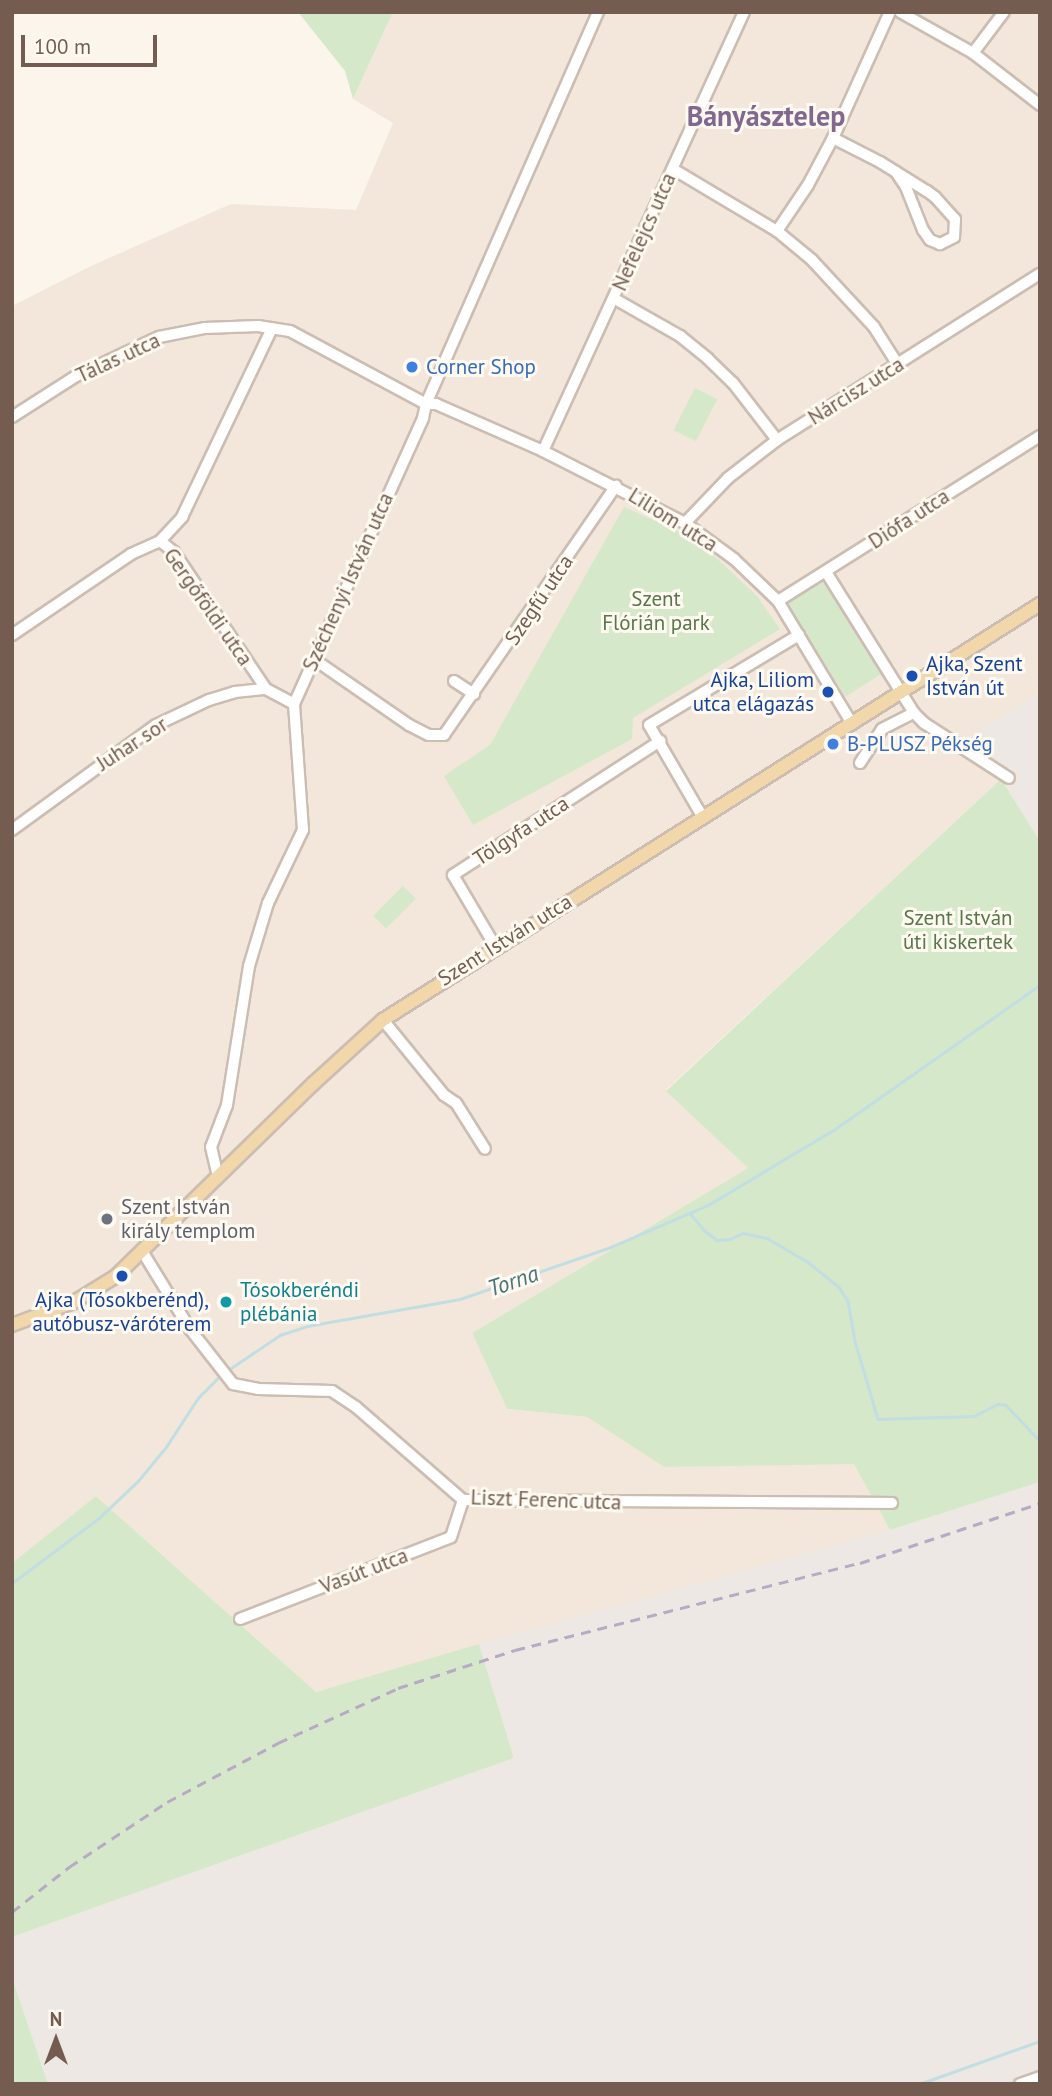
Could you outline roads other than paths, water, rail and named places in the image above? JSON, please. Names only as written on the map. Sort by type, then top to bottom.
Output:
[{"type":"main road","name":"Szent István utca","points":[[12,1325],[52,1312],[93,1291],[142,1251],[360,1038],[383,1020],[495,946],[1040,604]]},
{"type":"street","name":"Széchenyi István utca","points":[[218,1177],[211,1147],[227,1105],[249,966],[268,903],[303,830],[294,704],[423,418],[426,404],[598,12]]},
{"type":"street","name":"Nefelejcs utca","points":[[544,451],[744,12]]},
{"type":"street","points":[[777,231],[808,185],[833,138],[890,12]]},
{"type":"street","points":[[900,12],[973,53],[1040,105]]},
{"type":"street","points":[[973,53],[1004,12]]},
{"type":"street","points":[[833,138],[895,172],[927,191],[955,219],[954,237],[940,244],[930,240],[923,230],[906,187],[895,172]]},
{"type":"street","points":[[673,169],[777,231],[847,295],[874,327],[898,365]]},
{"type":"street","name":"Nárcisz utca","points":[[685,523],[728,478],[777,440],[1040,274]]},
{"type":"street","points":[[615,299],[662,324],[708,359],[733,383],[777,440]]},
{"type":"street","name":"Tálas utca","points":[[12,417],[76,376],[159,337],[205,328],[258,326],[290,331],[426,404]]},
{"type":"street","points":[[160,541],[182,517],[272,328]]},
{"type":"street","name":"Liliom utca","points":[[426,404],[436,404],[616,486],[685,523],[734,559],[778,601],[851,722]]},
{"type":"street","name":"Diófa utca","points":[[778,601],[1040,436]]},
{"type":"street","name":"Szegfű utca","points":[[312,662],[318,662],[410,725],[437,737],[451,730],[616,486]]},
{"type":"street","name":"Gergőföldi utca","points":[[12,635],[131,554],[160,541],[174,552],[266,690],[294,704]]},
{"type":"street","points":[[826,572],[914,713],[924,723],[1009,778]]},
{"type":"street","points":[[702,816],[649,725],[799,635]]},
{"type":"street","points":[[454,681],[474,694]]},
{"type":"street","name":"Juhar sor","points":[[12,830],[156,724],[222,696],[266,690]]},
{"type":"street","points":[[860,762],[882,729],[914,713]]},
{"type":"street","name":"Tölgyfa utca","points":[[495,946],[453,875],[660,741]]},
{"type":"street","points":[[383,1020],[444,1096],[456,1103],[485,1149]]},
{"type":"street","name":"Liszt Ferenc utca","points":[[142,1251],[214,1361],[233,1384],[258,1389],[332,1391],[356,1407],[463,1500],[892,1503]]},
{"type":"street","name":"Vasút utca","points":[[240,1619],[451,1537],[463,1500]]},
{"type":"street","points":[[1020,2084],[1040,2077]]},
{"type":"waterway","name":"Torna","points":[[228,1370],[280,1335],[307,1326],[460,1299],[611,1247],[708,1205],[835,1129],[1040,985]]},
{"type":"waterway","points":[[690,1213],[705,1231],[717,1240],[730,1239],[743,1233],[767,1238],[808,1262],[839,1287],[848,1301],[855,1341],[878,1419],[974,1416],[998,1404],[1006,1405],[1040,1441]]},
{"type":"waterway","name":"Torna","points":[[12,1583],[99,1518],[138,1481],[166,1447],[198,1398],[222,1374]]},
{"type":"waterway","points":[[919,2084],[1040,2041]]},
{"type":"railway","points":[[12,1912],[69,1867],[167,1802],[278,1743],[398,1688],[515,1650],[860,1563],[1040,1503]]},
{"type":"place","name":"Corner Shop","points":[[412,367]]},
{"type":"place","name":"Ajka, Szent István út","points":[[912,676]]},
{"type":"place","name":"Ajka, Liliom utca elágazás","points":[[828,692]]},
{"type":"place","name":"B-PLUSZ Pékség","points":[[833,744]]},
{"type":"place","name":"Szent István király templom","points":[[107,1219]]},
{"type":"place","name":"Ajka (Tósokberénd), autóbusz-váróterem","points":[[122,1276]]},
{"type":"place","name":"Tósokberéndi plébánia","points":[[226,1302]]},
{"type":"district","name":"Bányásztelep","points":[[766,116]]},
{"type":"park label","name":"Szent Flórián park","points":[[656,611]]},
{"type":"park label","name":"Szent István úti kiskertek","points":[[958,930]]}]
